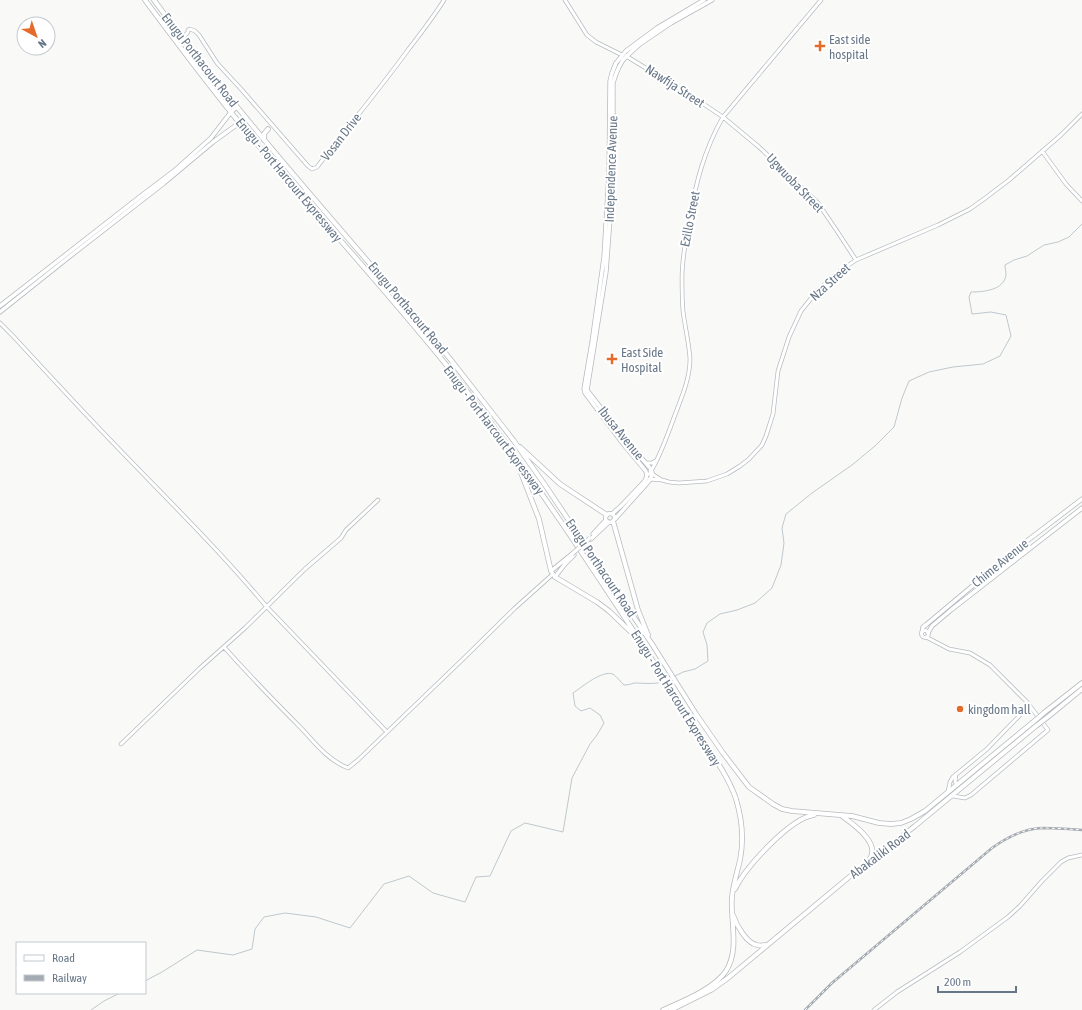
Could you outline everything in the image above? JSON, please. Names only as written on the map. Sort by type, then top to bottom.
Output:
[{"type":"highway","name":"Enugu - Port Harcourt Expressway","points":[[145,0],[231,112],[438,354],[513,452],[661,672],[714,756],[728,782],[735,796],[740,816],[743,840],[732,897],[734,948],[732,956],[726,971],[718,980],[704,990],[663,1010]]},
{"type":"highway","name":"Enugu Porthacourt Road","points":[[154,0],[182,39],[236,107],[429,333],[514,441],[652,644],[692,708],[749,787],[782,809],[852,816],[891,824],[901,823]]},
{"type":"highway","points":[[153,11],[159,7]]},
{"type":"highway","points":[[264,140],[264,134],[268,129]]},
{"type":"highway","points":[[514,441],[560,484],[610,520],[638,610],[652,644]]},
{"type":"highway","points":[[513,452],[539,518],[553,574],[597,602],[637,636]]},
{"type":"highway","name":"Abakaliki Road","points":[[671,1010],[719,985],[864,864],[916,826],[953,796],[958,794],[1082,682]]},
{"type":"highway","name":"Abakaliki Road","points":[[1047,714],[1082,689]]},
{"type":"highway","name":"Abakaliki Road","points":[[901,823],[911,820],[923,812],[1034,725]]},
{"type":"highway","points":[[732,897],[742,876],[783,832],[803,817],[822,813]]},
{"type":"highway","points":[[841,815],[857,826],[870,842],[872,854],[864,864]]},
{"type":"highway","points":[[732,911],[736,922],[748,939],[756,945],[768,945]]},
{"type":"main road","name":"Independence Avenue","points":[[585,388],[597,321],[604,257],[609,141],[609,87],[612,73],[616,63],[646,35],[704,0]]},
{"type":"main road","name":"Independence Avenue","points":[[670,21],[711,0]]},
{"type":"main road","points":[[0,306],[178,168],[211,138],[236,107]]},
{"type":"main road","points":[[0,312],[164,183],[213,142],[246,118]]},
{"type":"main road","name":"Ibusa Avenue","points":[[585,388],[646,463],[651,473],[648,479]]},
{"type":"main road","name":"Ibusa Avenue","points":[[585,388],[585,393],[646,473]]},
{"type":"main road","points":[[646,473],[648,479]]},
{"type":"main road","points":[[553,574],[610,520],[648,479]]},
{"type":"main road","points":[[610,520],[609,514],[612,514],[625,503],[648,479]]},
{"type":"main road","name":"Chime Avenue","points":[[922,632],[926,624],[1019,547],[1082,499]]},
{"type":"main road","name":"Chime Avenue","points":[[927,635],[932,626],[951,610],[1082,508]]},
{"type":"main road","points":[[553,574],[573,555]]},
{"type":"street","name":"Vosan Drive","points":[[182,39],[190,29],[196,33],[217,63],[312,169],[317,167],[391,73],[444,0]]},
{"type":"street","name":"Nawfija Street","points":[[565,0],[587,35],[596,42],[624,55],[723,117]]},
{"type":"street","name":"Ezillo Street","points":[[651,473],[682,397],[688,374],[690,361],[689,343],[682,301],[684,249],[700,172],[711,138],[723,117],[820,0]]},
{"type":"street","name":"Nza Street","points":[[648,479],[679,483],[707,481],[734,470],[749,459],[757,452],[764,441],[770,425],[773,414],[779,368],[789,337],[798,317],[808,301],[817,291],[840,271],[856,260],[938,225],[970,208],[999,188],[1069,128],[1082,114]]},
{"type":"street","name":"Ugwuoba Street","points":[[723,117],[768,154],[818,204],[856,260]]},
{"type":"street","points":[[1042,151],[1066,184],[1082,201]]},
{"type":"street","points":[[0,323],[118,448],[180,511],[248,584],[266,606],[387,732]]},
{"type":"street","points":[[646,463],[652,463],[657,460]]},
{"type":"street","points":[[646,473],[651,473],[662,480]]},
{"type":"street","points":[[121,744],[245,628],[305,569],[341,538],[346,530],[378,500]]},
{"type":"street","points":[[224,647],[264,691],[324,751],[340,765],[348,768],[515,608],[553,574]]},
{"type":"street","points":[[922,632],[925,631],[927,635],[935,642],[949,649],[970,653],[990,665],[1026,702],[1048,730],[968,797],[965,798],[958,794]]},
{"type":"street","points":[[922,632],[922,636],[927,635]]},
{"type":"street","points":[[948,792],[950,782],[956,774],[987,749],[1023,712],[1030,707]]},
{"type":"street","points":[[956,774],[955,782],[957,784]]},
{"type":"street","points":[[874,1010],[897,992],[960,952],[1008,917],[1061,862],[1068,858],[1082,855]]},
{"type":"waterway","points":[[675,676],[695,669],[708,661],[707,645],[703,632],[707,623],[720,614],[737,610],[755,603],[772,588],[781,565],[784,543],[782,528],[786,514],[812,493],[852,465],[875,446],[894,427],[902,398],[909,381],[929,372],[953,367],[983,364],[1000,356],[1011,336],[1006,315],[991,312],[972,314],[969,297],[971,292],[987,291],[1002,284],[1006,275],[1005,265],[1014,260],[1027,256],[1044,245],[1058,242],[1069,237],[1082,224]]},
{"type":"waterway","points":[[146,980],[197,950],[233,955],[252,949],[255,929],[264,917],[285,913],[316,917],[350,928],[384,884],[409,876],[433,893],[465,902],[476,877],[490,876],[511,831],[525,823],[563,832],[572,778],[590,744],[604,723],[600,715],[590,708],[581,711],[575,706],[573,693],[592,680],[608,673],[613,674],[624,685],[665,681]]},
{"type":"waterway","points":[[91,1010],[118,994]]},
{"type":"railway","points":[[805,1010],[832,983],[997,844],[1015,835],[1034,829],[1051,828],[1082,830]]},
{"type":"place","name":"East side hospital","points":[[820,46]]},
{"type":"place","name":"East Side Hospital","points":[[612,359]]},
{"type":"place","name":"kingdom hall","points":[[960,709]]}]
